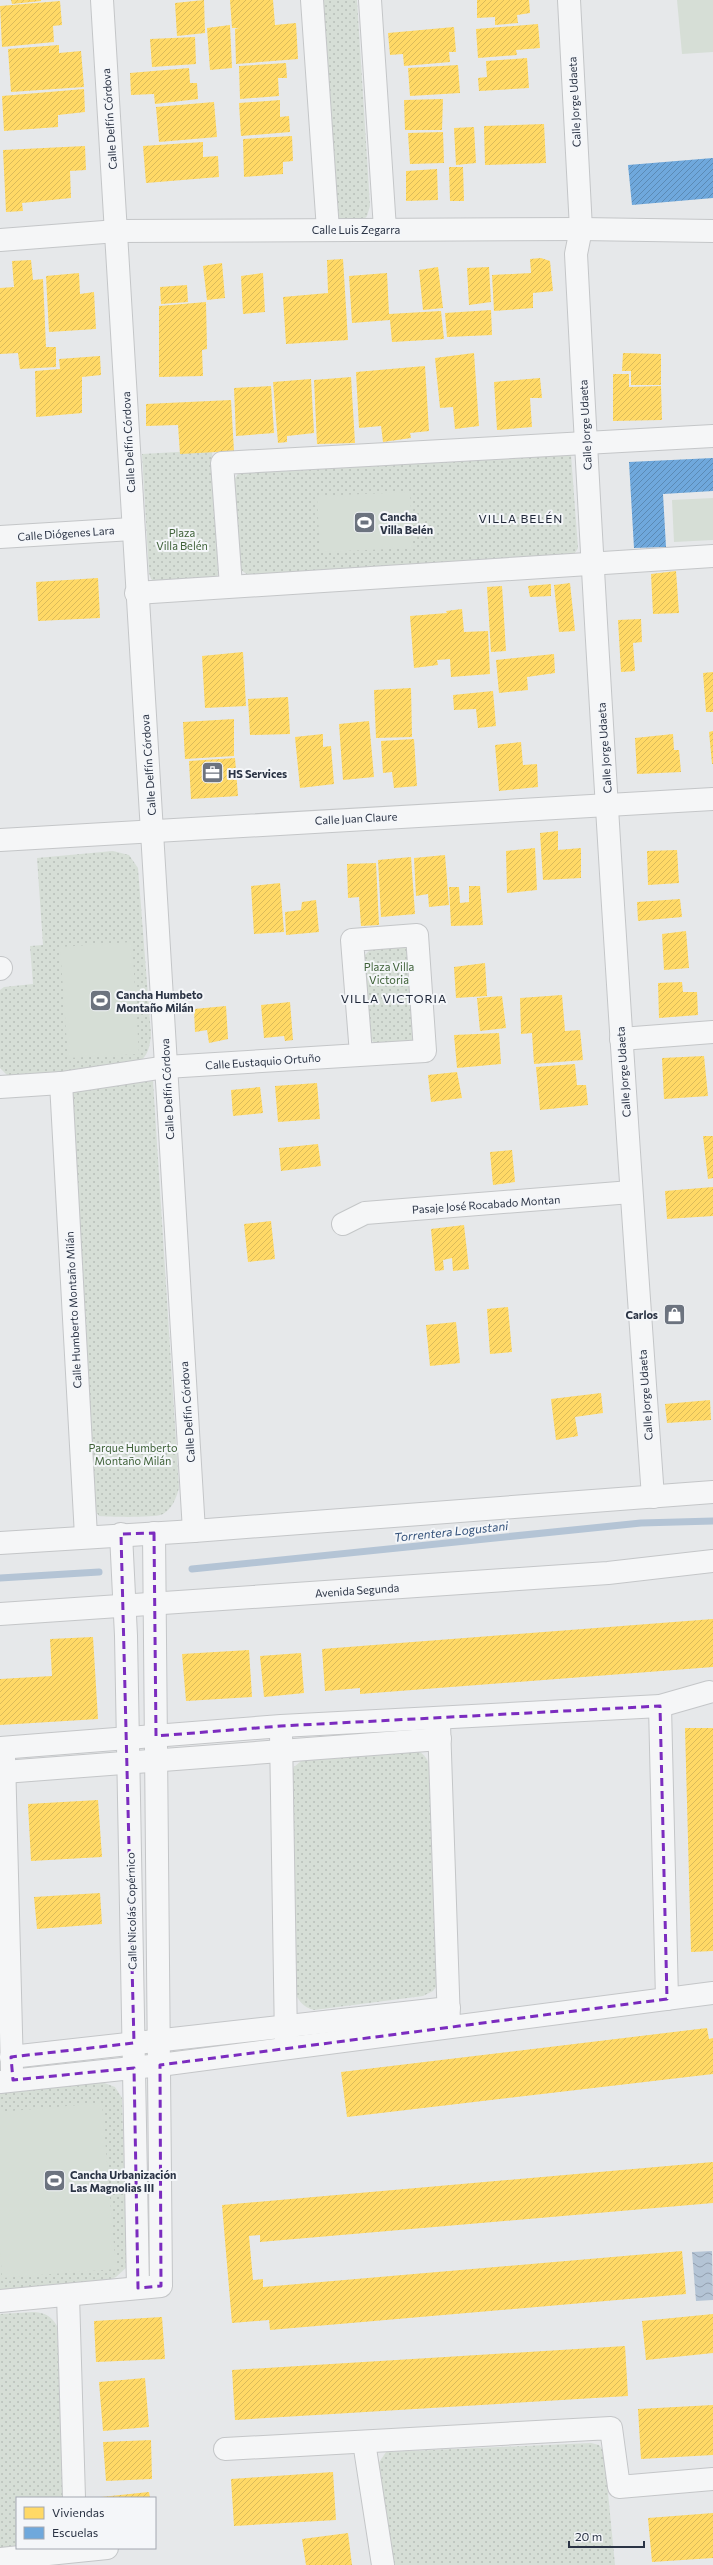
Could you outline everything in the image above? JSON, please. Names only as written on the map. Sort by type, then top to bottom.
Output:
[{"type":"street","name":"Calle Delfín Córdova","points":[[102,0],[117,231],[132,529],[152,830],[194,1531]]},
{"type":"street","points":[[312,0],[328,230]]},
{"type":"street","points":[[370,0],[385,229]]},
{"type":"street","name":"Calle Jorge Udaeta","points":[[569,0],[581,229],[576,254],[592,564],[631,1192],[653,1497]]},
{"type":"street","name":"Calle Luis Zegarra","points":[[0,240],[117,231],[385,229],[713,231]]},
{"type":"street","points":[[231,586],[222,462],[713,436]]},
{"type":"street","name":"Calle Diógenes Lara","points":[[0,538],[132,529]]},
{"type":"street","points":[[136,593],[713,556]]},
{"type":"street","name":"Calle Juan Claure","points":[[0,840],[152,830],[713,799]]},
{"type":"street","name":"Calle Eustaquio Ortuño","points":[[0,1087],[61,1083],[166,1067],[425,1051],[417,935],[352,940],[361,1054]]},
{"type":"street","points":[[621,1039],[713,1032]]},
{"type":"street","name":"Calle Humberto Montaño Milán","points":[[61,1083],[86,1536]]},
{"type":"street","name":"Pasaje José Rocabado Montan","points":[[344,1224],[365,1213],[631,1192]]},
{"type":"street","points":[[0,1543],[86,1536],[194,1531],[713,1492]]},
{"type":"street","points":[[0,2301],[161,2286],[156,1603],[154,1533]]},
{"type":"street","name":"Calle Nicolás Copérnico","points":[[121,1534],[125,1604],[138,2288]]},
{"type":"street","name":"Avenida Segunda","points":[[0,1614],[125,1604],[608,1573],[713,1561]]},
{"type":"street","points":[[4,1772],[281,1749],[439,1728],[660,1706],[709,1692]]},
{"type":"street","points":[[660,1706],[667,1999]]},
{"type":"street","points":[[281,1726],[286,2049]]},
{"type":"street","points":[[439,1728],[281,1726],[2,1748],[4,1772],[11,2057],[6,2081],[134,2068],[286,2049],[449,2018]]},
{"type":"street","points":[[439,1728],[449,2018]]},
{"type":"street","points":[[11,2057],[286,2026],[449,2018],[667,1999],[713,1993]]},
{"type":"street","points":[[68,2295],[74,2497]]},
{"type":"street","points":[[225,2449],[611,2428],[619,2487],[713,2479]]},
{"type":"street","points":[[364,2442],[383,2565]]},
{"type":"street","points":[[0,2559],[91,2549]]},
{"type":"highlighted area","points":[[154,1533],[156,1736],[281,1726],[660,1706],[667,1999],[160,2065],[161,2286],[138,2288],[134,2068],[13,2080],[11,2057],[134,2043],[121,1534]]},
{"type":"green space","points":[[318,0],[357,0],[370,206],[367,216],[362,222],[338,222]]},
{"type":"green space","points":[[677,0],[713,0],[713,52],[682,54]]},
{"type":"green space","name":"Plaza Villa Belén","points":[[212,450],[218,575],[213,579],[157,583],[151,579],[149,573],[142,454]]},
{"type":"green space","name":"Plaza Villa Belén","points":[[571,455],[578,548],[573,556],[248,575],[241,570],[233,482],[239,472]]},
{"type":"green space","name":"Cancha Villa Belén","points":[[410,492],[413,548],[320,552],[317,496]]},
{"type":"green space","points":[[713,498],[713,540],[674,542],[672,500]]},
{"type":"green space","points":[[113,851],[129,855],[138,868],[151,1034],[148,1051],[144,1058],[137,1064],[10,1078],[0,1068],[0,990],[4,987],[33,984],[30,946],[43,945],[37,858]]},
{"type":"green space","name":"Cancha Humbeto Montaño Milán","points":[[132,942],[139,1054],[68,1058],[60,947]]},
{"type":"green space","name":"Plaza Villa Victoria","points":[[402,946],[408,949],[415,1042],[374,1043],[371,1039],[363,957],[372,948]]},
{"type":"green space","name":"Parque Humberto Montaño Milán","points":[[153,1081],[179,1488],[172,1506],[163,1514],[142,1517],[99,1516],[92,1506],[68,1097],[73,1091]]},
{"type":"green space","points":[[414,1749],[426,1758],[431,1771],[438,1984],[433,1991],[423,1996],[314,2010],[310,2009],[301,2003],[294,1990],[291,1776],[294,1767],[306,1757]]},
{"type":"green space","name":"Cancha Urbanización Las Magnolias III","points":[[102,2082],[115,2087],[122,2098],[127,2267],[116,2277],[104,2282],[0,2292],[0,2092]]},
{"type":"green space","name":"Cancha Urbanización Las Magnolias III","points":[[102,2103],[116,2269],[2,2278],[0,2249],[0,2112]]},
{"type":"green space","points":[[42,2313],[53,2320],[57,2326],[65,2497],[16,2497],[16,2547],[0,2549],[0,2314]]},
{"type":"green space","points":[[591,2443],[599,2445],[604,2452],[615,2565],[393,2565],[376,2467],[386,2452]]},
{"type":"water","points":[[712,2251],[713,2300],[696,2301],[692,2252]]},
{"type":"building: Viviendas","points":[[11,0],[41,0],[41,1],[12,4]]},
{"type":"building: Viviendas","points":[[204,0],[205,33],[177,36],[175,3]]},
{"type":"building: Viviendas","points":[[230,0],[273,0],[275,25],[296,23],[298,59],[236,64],[235,29],[239,28],[232,28]]},
{"type":"building: Viviendas","points":[[477,0],[529,0],[530,13],[517,15],[518,23],[495,25],[495,17],[477,18]]},
{"type":"building: Viviendas","points":[[60,1],[62,25],[53,26],[54,42],[2,47],[0,6]]},
{"type":"building: Viviendas","points":[[538,24],[540,48],[516,50],[517,55],[478,58],[476,29]]},
{"type":"building: Viviendas","points":[[230,25],[232,68],[210,70],[207,28]]},
{"type":"building: Viviendas","points":[[454,27],[456,52],[449,52],[450,62],[404,66],[403,54],[390,55],[388,33]]},
{"type":"building: Viviendas","points":[[195,37],[196,64],[152,67],[150,39]]},
{"type":"building: Viviendas","points":[[59,45],[59,53],[81,51],[84,87],[11,92],[8,49]]},
{"type":"building: Viviendas","points":[[527,58],[529,88],[479,91],[478,78],[487,77],[486,61]]},
{"type":"building: Viviendas","points":[[286,63],[287,78],[278,78],[279,96],[240,99],[239,66]]},
{"type":"building: Viviendas","points":[[458,65],[460,93],[410,96],[408,68]]},
{"type":"building: Viviendas","points":[[189,68],[190,83],[197,83],[198,99],[155,104],[154,94],[131,95],[130,73]]},
{"type":"building: Viviendas","points":[[84,89],[85,112],[58,115],[58,127],[4,131],[2,96]]},
{"type":"building: Viviendas","points":[[443,99],[442,130],[405,130],[404,100]]},
{"type":"building: Viviendas","points":[[280,100],[280,117],[289,116],[290,132],[241,136],[239,103]]},
{"type":"building: Viviendas","points":[[214,102],[217,137],[159,142],[156,107]]},
{"type":"building: Viviendas","points":[[544,124],[546,163],[485,165],[484,126]]},
{"type":"building: Viviendas","points":[[474,127],[476,163],[456,165],[454,128]]},
{"type":"building: Viviendas","points":[[443,132],[444,163],[410,164],[408,133]]},
{"type":"building: Viviendas","points":[[292,136],[293,161],[283,162],[283,174],[244,177],[243,139]]},
{"type":"building: Viviendas","points":[[203,142],[203,157],[218,156],[219,177],[146,183],[143,146]]},
{"type":"building: Viviendas","points":[[85,146],[86,170],[70,171],[71,198],[22,203],[23,211],[6,212],[3,150]]},
{"type":"building: Viviendas","points":[[449,167],[463,167],[464,201],[450,201]]},
{"type":"building: Viviendas","points":[[437,169],[438,200],[406,201],[406,171]]},
{"type":"building: Viviendas","points":[[541,258],[550,261],[553,291],[533,293],[533,308],[494,311],[492,275],[531,273],[530,259]]},
{"type":"building: Viviendas","points":[[343,259],[348,340],[286,344],[283,297],[328,293],[327,260]]},
{"type":"building: Viviendas","points":[[31,260],[33,280],[43,279],[46,347],[56,347],[56,367],[20,369],[18,353],[0,354],[0,288],[14,287],[12,261]]},
{"type":"building: Viviendas","points":[[222,263],[225,298],[207,300],[203,266]]},
{"type":"building: Viviendas","points":[[438,267],[443,308],[423,310],[419,270]]},
{"type":"building: Viviendas","points":[[489,267],[491,302],[469,305],[467,268]]},
{"type":"building: Viviendas","points":[[79,273],[80,294],[94,292],[96,329],[49,332],[46,276]]},
{"type":"building: Viviendas","points":[[263,273],[265,312],[243,314],[241,276]]},
{"type":"building: Viviendas","points":[[387,273],[389,314],[441,311],[444,339],[392,342],[390,320],[352,323],[349,276]]},
{"type":"building: Viviendas","points":[[187,285],[188,302],[161,304],[160,287]]},
{"type":"building: Viviendas","points":[[206,302],[207,349],[202,350],[203,376],[159,377],[159,306]]},
{"type":"building: Viviendas","points":[[491,310],[492,335],[447,337],[445,313]]},
{"type":"building: Viviendas","points":[[474,353],[479,426],[455,429],[453,407],[440,408],[435,358]]},
{"type":"building: Viviendas","points":[[623,353],[661,354],[661,385],[631,385],[631,371],[622,371]]},
{"type":"building: Viviendas","points":[[100,356],[101,375],[82,377],[82,413],[36,417],[35,371],[60,369],[59,359]]},
{"type":"building: Viviendas","points":[[425,366],[429,431],[410,433],[411,438],[383,442],[381,426],[359,428],[356,372]]},
{"type":"building: Viviendas","points":[[613,374],[629,374],[629,387],[661,386],[662,420],[613,421]]},
{"type":"building: Viviendas","points":[[351,377],[355,443],[317,444],[314,380]]},
{"type":"building: Viviendas","points":[[540,378],[542,398],[530,398],[532,427],[497,430],[494,382]]},
{"type":"building: Viviendas","points":[[311,379],[314,433],[287,436],[287,442],[278,443],[273,382]]},
{"type":"building: Viviendas","points":[[271,386],[274,433],[236,436],[234,388]]},
{"type":"building: Viviendas","points":[[231,400],[234,451],[180,454],[178,425],[146,426],[146,404]]},
{"type":"building: Viviendas","points":[[676,571],[679,613],[653,614],[651,574]]},
{"type":"building: Viviendas","points":[[98,578],[100,618],[38,621],[36,582]]},
{"type":"building: Viviendas","points":[[570,583],[575,631],[559,632],[554,585]]},
{"type":"building: Viviendas","points":[[551,584],[551,596],[530,597],[528,586]]},
{"type":"building: Viviendas","points":[[502,586],[506,651],[491,652],[487,587]]},
{"type":"building: Viviendas","points":[[462,609],[464,632],[488,631],[490,674],[451,677],[450,659],[437,660],[438,665],[414,668],[410,616],[447,613],[446,611]]},
{"type":"building: Viviendas","points":[[641,619],[642,642],[633,643],[635,671],[621,672],[618,620]]},
{"type":"building: Viviendas","points":[[243,652],[246,706],[205,708],[202,656]]},
{"type":"building: Viviendas","points":[[554,654],[555,673],[527,677],[528,690],[499,693],[496,660]]},
{"type":"building: Viviendas","points":[[713,672],[713,712],[706,712],[703,673]]},
{"type":"building: Viviendas","points":[[411,688],[412,737],[376,738],[374,690]]},
{"type":"building: Viviendas","points":[[493,691],[496,726],[478,728],[476,709],[454,710],[453,695]]},
{"type":"building: Viviendas","points":[[288,697],[290,734],[250,735],[248,699]]},
{"type":"building: Viviendas","points":[[234,719],[234,756],[185,759],[183,722]]},
{"type":"building: Viviendas","points":[[369,721],[374,777],[343,780],[339,724]]},
{"type":"building: Viviendas","points":[[713,731],[713,764],[712,764],[709,732]]},
{"type":"building: Viviendas","points":[[323,734],[323,747],[331,746],[334,784],[300,788],[295,737]]},
{"type":"building: Viviendas","points":[[673,734],[674,750],[679,750],[681,772],[637,774],[635,738]]},
{"type":"building: Viviendas","points":[[414,739],[417,786],[394,788],[392,772],[383,773],[381,741]]},
{"type":"building: Viviendas","points":[[521,742],[523,765],[537,764],[538,787],[499,791],[495,745]]},
{"type":"building: Viviendas","points":[[235,758],[238,796],[191,799],[189,761]]},
{"type":"building: Viviendas","points":[[558,831],[558,850],[581,848],[581,878],[543,880],[540,833]]},
{"type":"building: Viviendas","points":[[535,848],[537,890],[507,893],[506,851]]},
{"type":"building: Viviendas","points":[[677,850],[679,883],[648,885],[647,851]]},
{"type":"building: Viviendas","points":[[445,855],[449,905],[429,907],[428,894],[416,896],[414,858]]},
{"type":"building: Viviendas","points":[[411,857],[415,914],[381,917],[378,860]]},
{"type":"building: Viviendas","points":[[376,863],[379,925],[361,926],[359,897],[348,898],[347,864]]},
{"type":"building: Viviendas","points":[[280,883],[284,932],[254,934],[251,886]]},
{"type":"building: Viviendas","points":[[469,886],[480,886],[483,925],[451,926],[449,887],[459,887],[460,903],[469,902]]},
{"type":"building: Viviendas","points":[[680,899],[682,917],[638,921],[637,902]]},
{"type":"building: Viviendas","points":[[316,900],[319,932],[286,935],[285,912],[301,910],[302,902]]},
{"type":"building: Viviendas","points":[[686,931],[689,968],[664,970],[662,934]]},
{"type":"building: Viviendas","points":[[485,963],[487,996],[456,998],[454,967]]},
{"type":"building: Viviendas","points":[[682,982],[683,992],[697,992],[698,1015],[659,1018],[658,983]]},
{"type":"building: Viviendas","points":[[562,995],[565,1031],[580,1030],[583,1060],[534,1064],[532,1033],[521,1034],[520,998]]},
{"type":"building: Viviendas","points":[[502,996],[506,1028],[480,1031],[477,998]]},
{"type":"building: Viviendas","points":[[290,1002],[293,1040],[285,1041],[284,1036],[264,1038],[261,1005]]},
{"type":"building: Viviendas","points":[[226,1006],[228,1039],[209,1043],[207,1030],[195,1032],[194,1009]]},
{"type":"building: Viviendas","points":[[499,1033],[501,1064],[457,1068],[454,1035]]},
{"type":"building: Viviendas","points":[[704,1056],[708,1096],[664,1099],[662,1058]]},
{"type":"building: Viviendas","points":[[575,1064],[577,1085],[586,1085],[588,1105],[540,1110],[536,1067]]},
{"type":"building: Viviendas","points":[[457,1072],[462,1098],[431,1102],[428,1075]]},
{"type":"building: Viviendas","points":[[317,1083],[320,1119],[278,1122],[275,1086]]},
{"type":"building: Viviendas","points":[[260,1087],[263,1113],[233,1116],[231,1090]]},
{"type":"building: Viviendas","points":[[703,1136],[713,1136],[713,1178],[708,1179]]},
{"type":"building: Viviendas","points":[[318,1144],[321,1166],[281,1171],[279,1148]]},
{"type":"building: Viviendas","points":[[512,1150],[515,1182],[493,1185],[490,1152]]},
{"type":"building: Viviendas","points":[[713,1187],[713,1216],[667,1219],[665,1191]]},
{"type":"building: Viviendas","points":[[271,1221],[275,1259],[248,1262],[244,1224]]},
{"type":"building: Viviendas","points":[[464,1225],[469,1269],[453,1271],[452,1258],[443,1260],[444,1270],[435,1271],[431,1229]]},
{"type":"building: Viviendas","points":[[508,1307],[512,1352],[490,1354],[487,1309]]},
{"type":"building: Viviendas","points":[[456,1322],[460,1363],[430,1366],[426,1325]]},
{"type":"building: Viviendas","points":[[601,1393],[603,1413],[575,1417],[578,1436],[556,1440],[551,1399]]},
{"type":"building: Viviendas","points":[[710,1400],[711,1420],[667,1423],[665,1404]]},
{"type":"building: Viviendas","points":[[713,1619],[713,1667],[360,1694],[360,1688],[325,1691],[322,1649]]},
{"type":"building: Viviendas","points":[[93,1637],[98,1719],[0,1725],[0,1679],[52,1676],[50,1639]]},
{"type":"building: Viviendas","points":[[249,1650],[252,1697],[186,1701],[182,1654]]},
{"type":"building: Viviendas","points":[[301,1653],[304,1693],[264,1697],[260,1656]]},
{"type":"building: Viviendas","points":[[685,1728],[713,1728],[713,1951],[691,1952]]},
{"type":"building: Viviendas","points":[[98,1800],[102,1857],[31,1861],[28,1804]]},
{"type":"building: Viviendas","points":[[100,1893],[102,1924],[37,1929],[34,1897]]},
{"type":"building: Viviendas","points":[[707,2028],[709,2039],[713,2038],[713,2074],[347,2117],[341,2072]]},
{"type":"building: Viviendas","points":[[713,2162],[713,2203],[260,2242],[260,2235],[249,2236],[253,2280],[263,2279],[263,2287],[682,2251],[686,2294],[270,2330],[269,2320],[232,2323],[222,2205]]},
{"type":"building: Viviendas","points":[[713,2314],[713,2353],[646,2360],[642,2321]]},
{"type":"building: Viviendas","points":[[162,2317],[165,2359],[96,2362],[94,2321]]},
{"type":"building: Viviendas","points":[[625,2346],[628,2396],[235,2420],[232,2370]]},
{"type":"building: Viviendas","points":[[145,2378],[149,2427],[103,2431],[99,2382]]},
{"type":"building: Viviendas","points":[[713,2405],[713,2455],[641,2459],[638,2409]]},
{"type":"building: Viviendas","points":[[151,2440],[152,2479],[106,2481],[103,2442]]},
{"type":"building: Viviendas","points":[[333,2472],[336,2520],[234,2526],[231,2479]]},
{"type":"building: Viviendas","points":[[149,2492],[150,2497],[101,2497]]},
{"type":"building: Viviendas","points":[[713,2513],[713,2558],[652,2562],[648,2518]]},
{"type":"building: Viviendas","points":[[348,2533],[352,2565],[306,2565],[302,2539]]},
{"type":"building: Escuelas","points":[[713,158],[713,198],[632,205],[628,165]]},
{"type":"building: Escuelas","points":[[713,458],[713,491],[663,494],[666,547],[634,548],[629,462]]},
{"type":"waterway","name":"Torrentera Logustani","points":[[192,1569],[641,1523],[713,1521]]},
{"type":"waterway","name":"Torrentera Logustani","points":[[0,1578],[99,1572]]},
{"type":"place","name":"Cancha Villa Belén","points":[[365,522]]},
{"type":"place","name":"HS Services","points":[[212,773]]},
{"type":"place","name":"Cancha Humbeto Montaño Milán","points":[[100,1000]]},
{"type":"place","name":"Carlos","points":[[674,1314]]},
{"type":"place","name":"Cancha Urbanización Las Magnolias III","points":[[54,2180]]},
{"type":"district","name":"VILLA BELÉN","points":[[521,518]]},
{"type":"district","name":"VILLA VICTORIA","points":[[394,998]]}]
